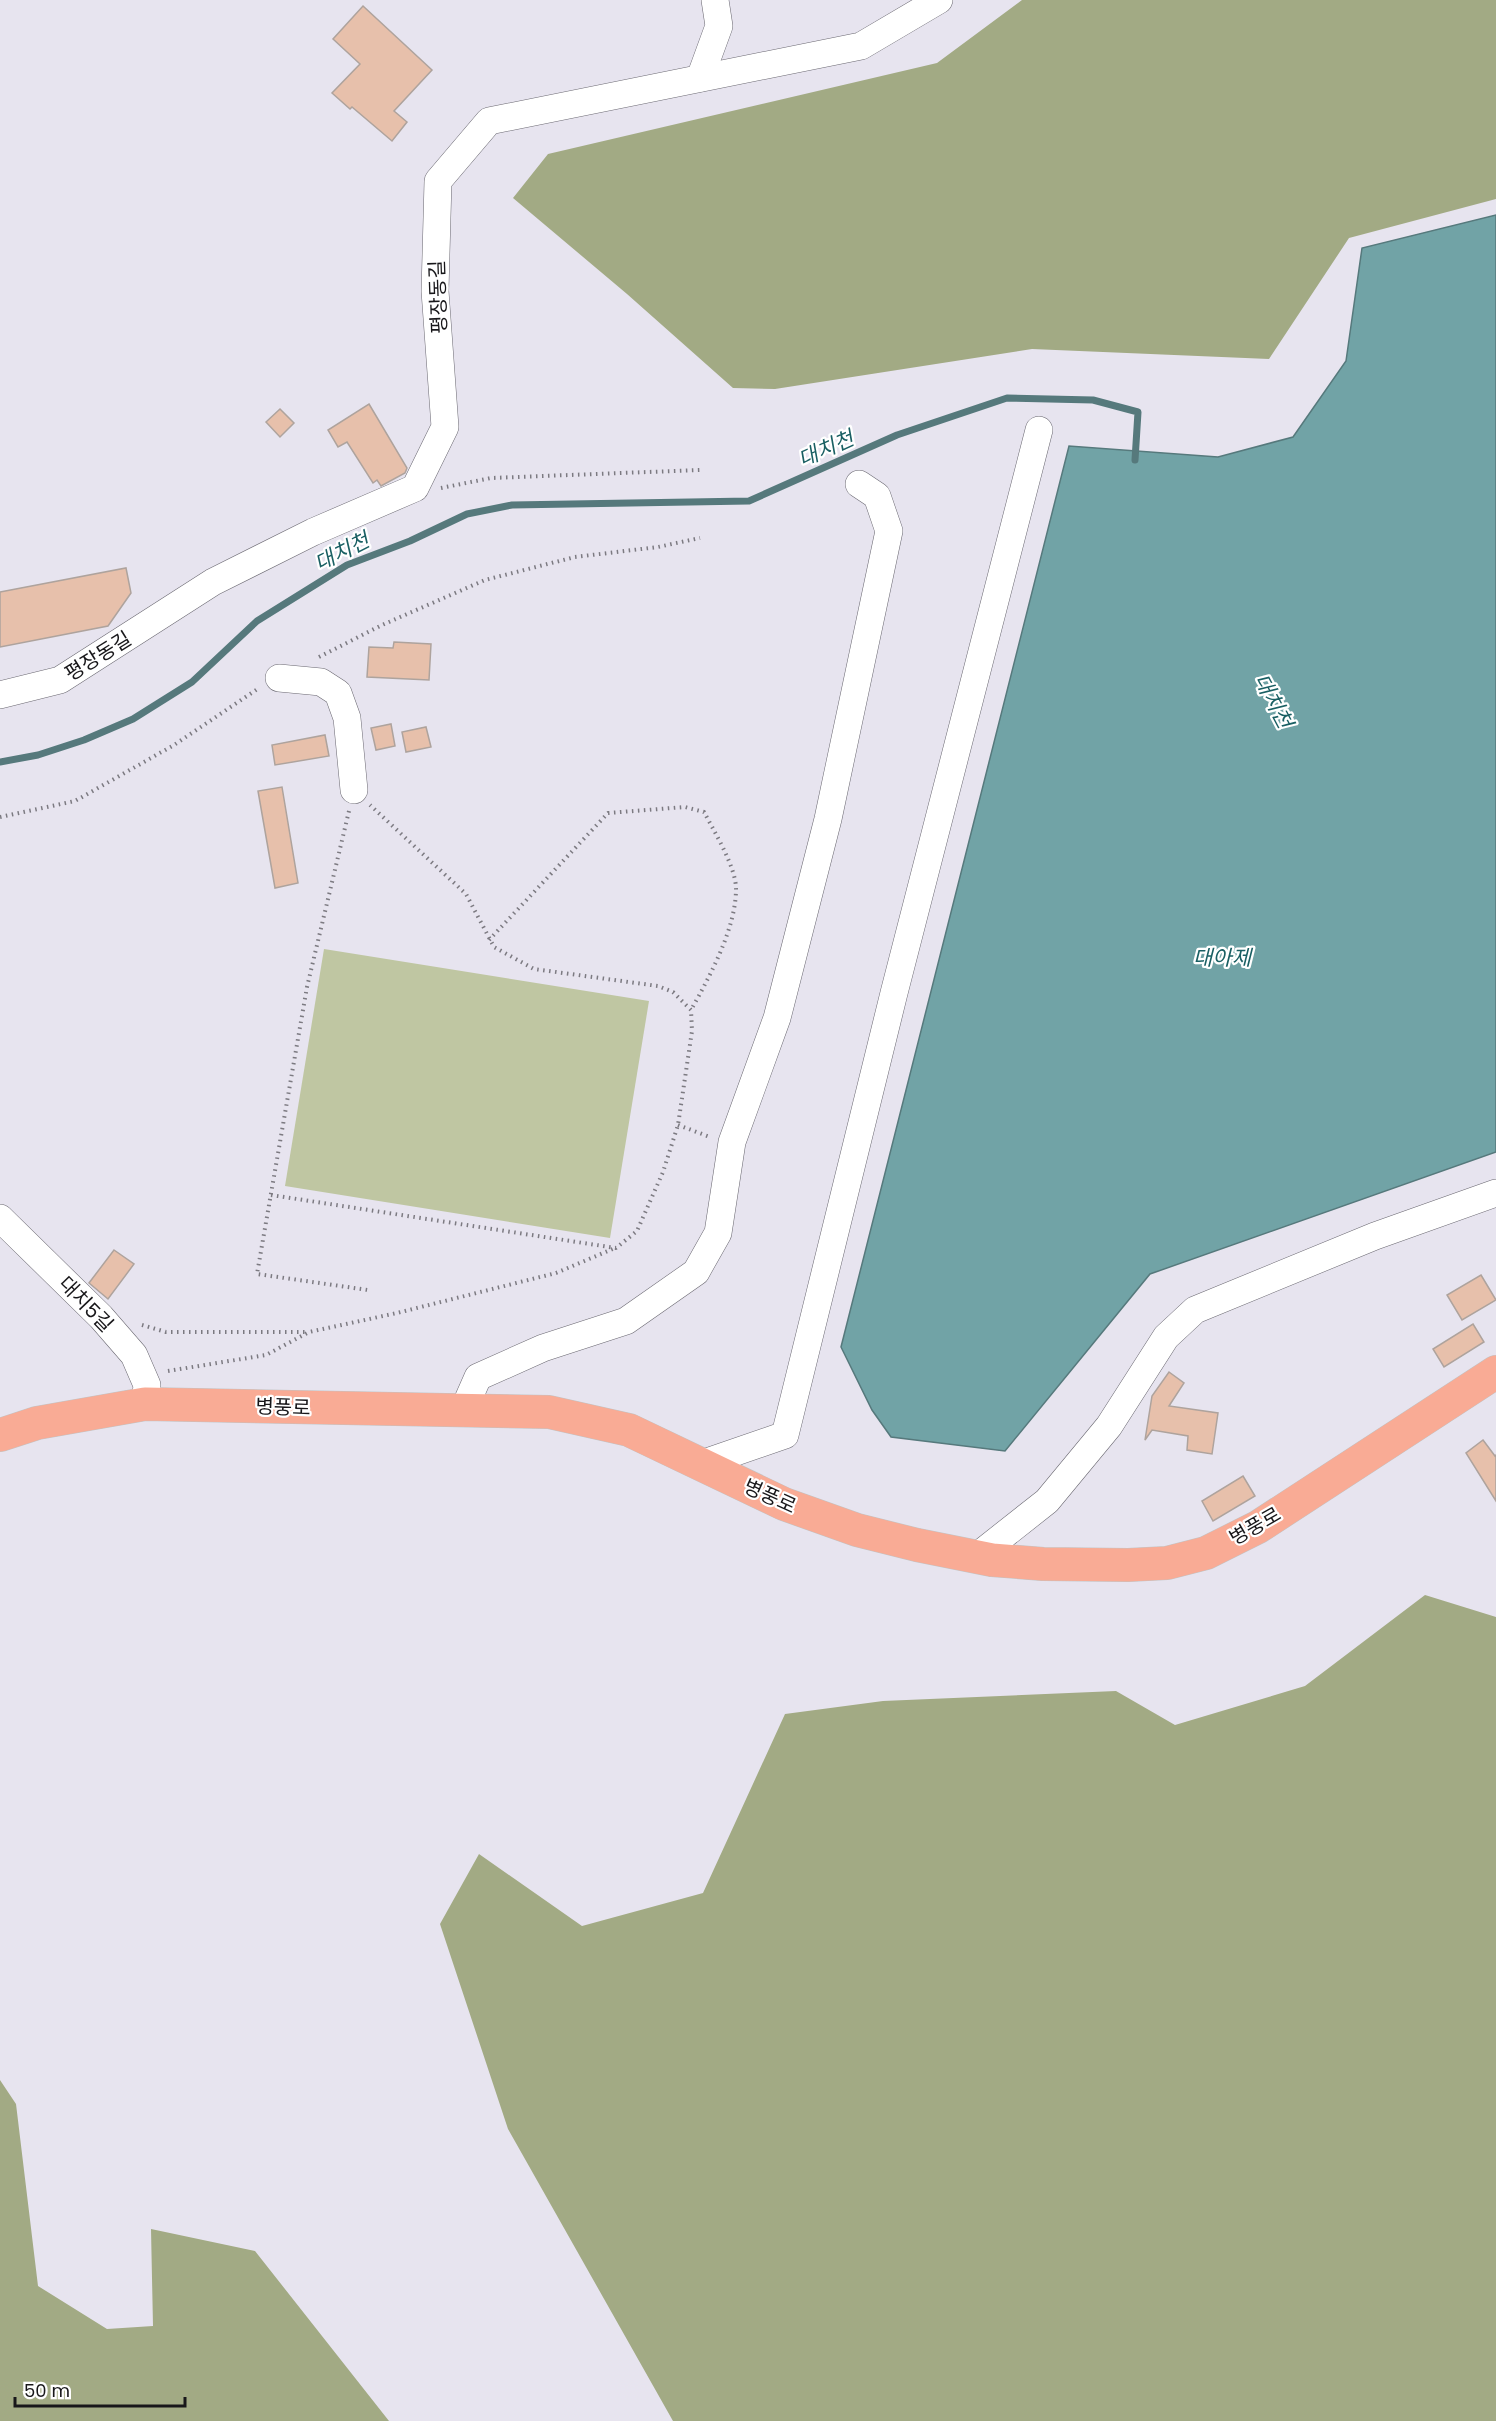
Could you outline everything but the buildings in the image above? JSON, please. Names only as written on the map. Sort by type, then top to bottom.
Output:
[{"type":"main road","name":"병풍로","points":[[0,1435],[144,1389],[463,1411],[549,1412],[629,1430],[784,1504],[857,1530],[976,1557],[1043,1564],[1128,1565],[1167,1563],[1206,1553],[1258,1527],[1496,1372]]},
{"type":"street","points":[[700,78],[719,26],[715,0]]},
{"type":"street","name":"평장동길","points":[[0,695],[60,680],[213,582],[313,532],[415,488],[445,427],[435,291],[438,181],[489,121],[861,46],[939,0]]},
{"type":"street","points":[[701,1464],[785,1436],[894,993],[1039,430]]},
{"type":"street","points":[[463,1411],[478,1377],[543,1348],[626,1321],[696,1272],[718,1233],[732,1142],[780,1007],[828,819],[889,531],[877,496],[859,484]]},
{"type":"street","points":[[279,678],[321,682],[338,693],[347,718],[354,790]]},
{"type":"street","points":[[976,1557],[1047,1501],[1109,1426],[1166,1337],[1195,1310],[1375,1236],[1496,1193]]},
{"type":"street","name":"대치5길","points":[[0,1218],[101,1317],[134,1355],[144,1389]]},
{"type":"path","points":[[415,488],[447,488],[491,478],[700,470]]},
{"type":"path","points":[[0,817],[75,801],[174,745],[263,686],[382,625],[485,580],[575,557],[658,547],[700,538]]},
{"type":"path","points":[[368,1290],[257,1274],[307,987],[354,790],[466,894],[494,946],[534,969],[658,986],[673,992],[691,1010]]},
{"type":"path","points":[[136,1323],[166,1332],[309,1332],[397,1313],[556,1273],[616,1248],[637,1232],[663,1172],[678,1125],[692,1031],[691,1010],[711,973],[732,917],[736,887],[723,847],[704,812],[685,807],[608,813],[489,940]]},
{"type":"path","points":[[678,1125],[710,1137],[732,1142]]},
{"type":"path","points":[[271,1195],[616,1248]]},
{"type":"path","points":[[144,1389],[266,1355],[309,1332]]},
{"type":"green space","points":[[1022,0],[1496,0],[1496,199],[1349,238],[1269,359],[1032,349],[775,389],[733,388],[627,294],[513,198],[548,154],[937,63]]},
{"type":"green space","points":[[324,949],[649,1001],[610,1238],[285,1186]]},
{"type":"green space","points":[[1425,1595],[1496,1617],[1496,2421],[673,2421],[508,2129],[440,1924],[479,1854],[582,1926],[703,1893],[785,1714],[883,1701],[1116,1691],[1175,1725],[1305,1686]]},
{"type":"green space","points":[[0,2080],[16,2104],[38,2286],[107,2329],[153,2326],[151,2229],[255,2251],[389,2421],[0,2421]]},
{"type":"water","name":"대아제","points":[[1496,215],[1496,1152],[1150,1274],[1005,1451],[891,1437],[872,1410],[841,1347],[1069,446],[1218,457],[1293,437],[1346,361],[1362,248]]},
{"type":"waterway","name":"대치천","points":[[0,762],[38,755],[84,740],[133,719],[192,682],[257,621],[347,565],[410,541],[467,514],[512,505],[749,501],[897,435],[1007,398],[1093,400],[1138,412],[1135,460]]}]
